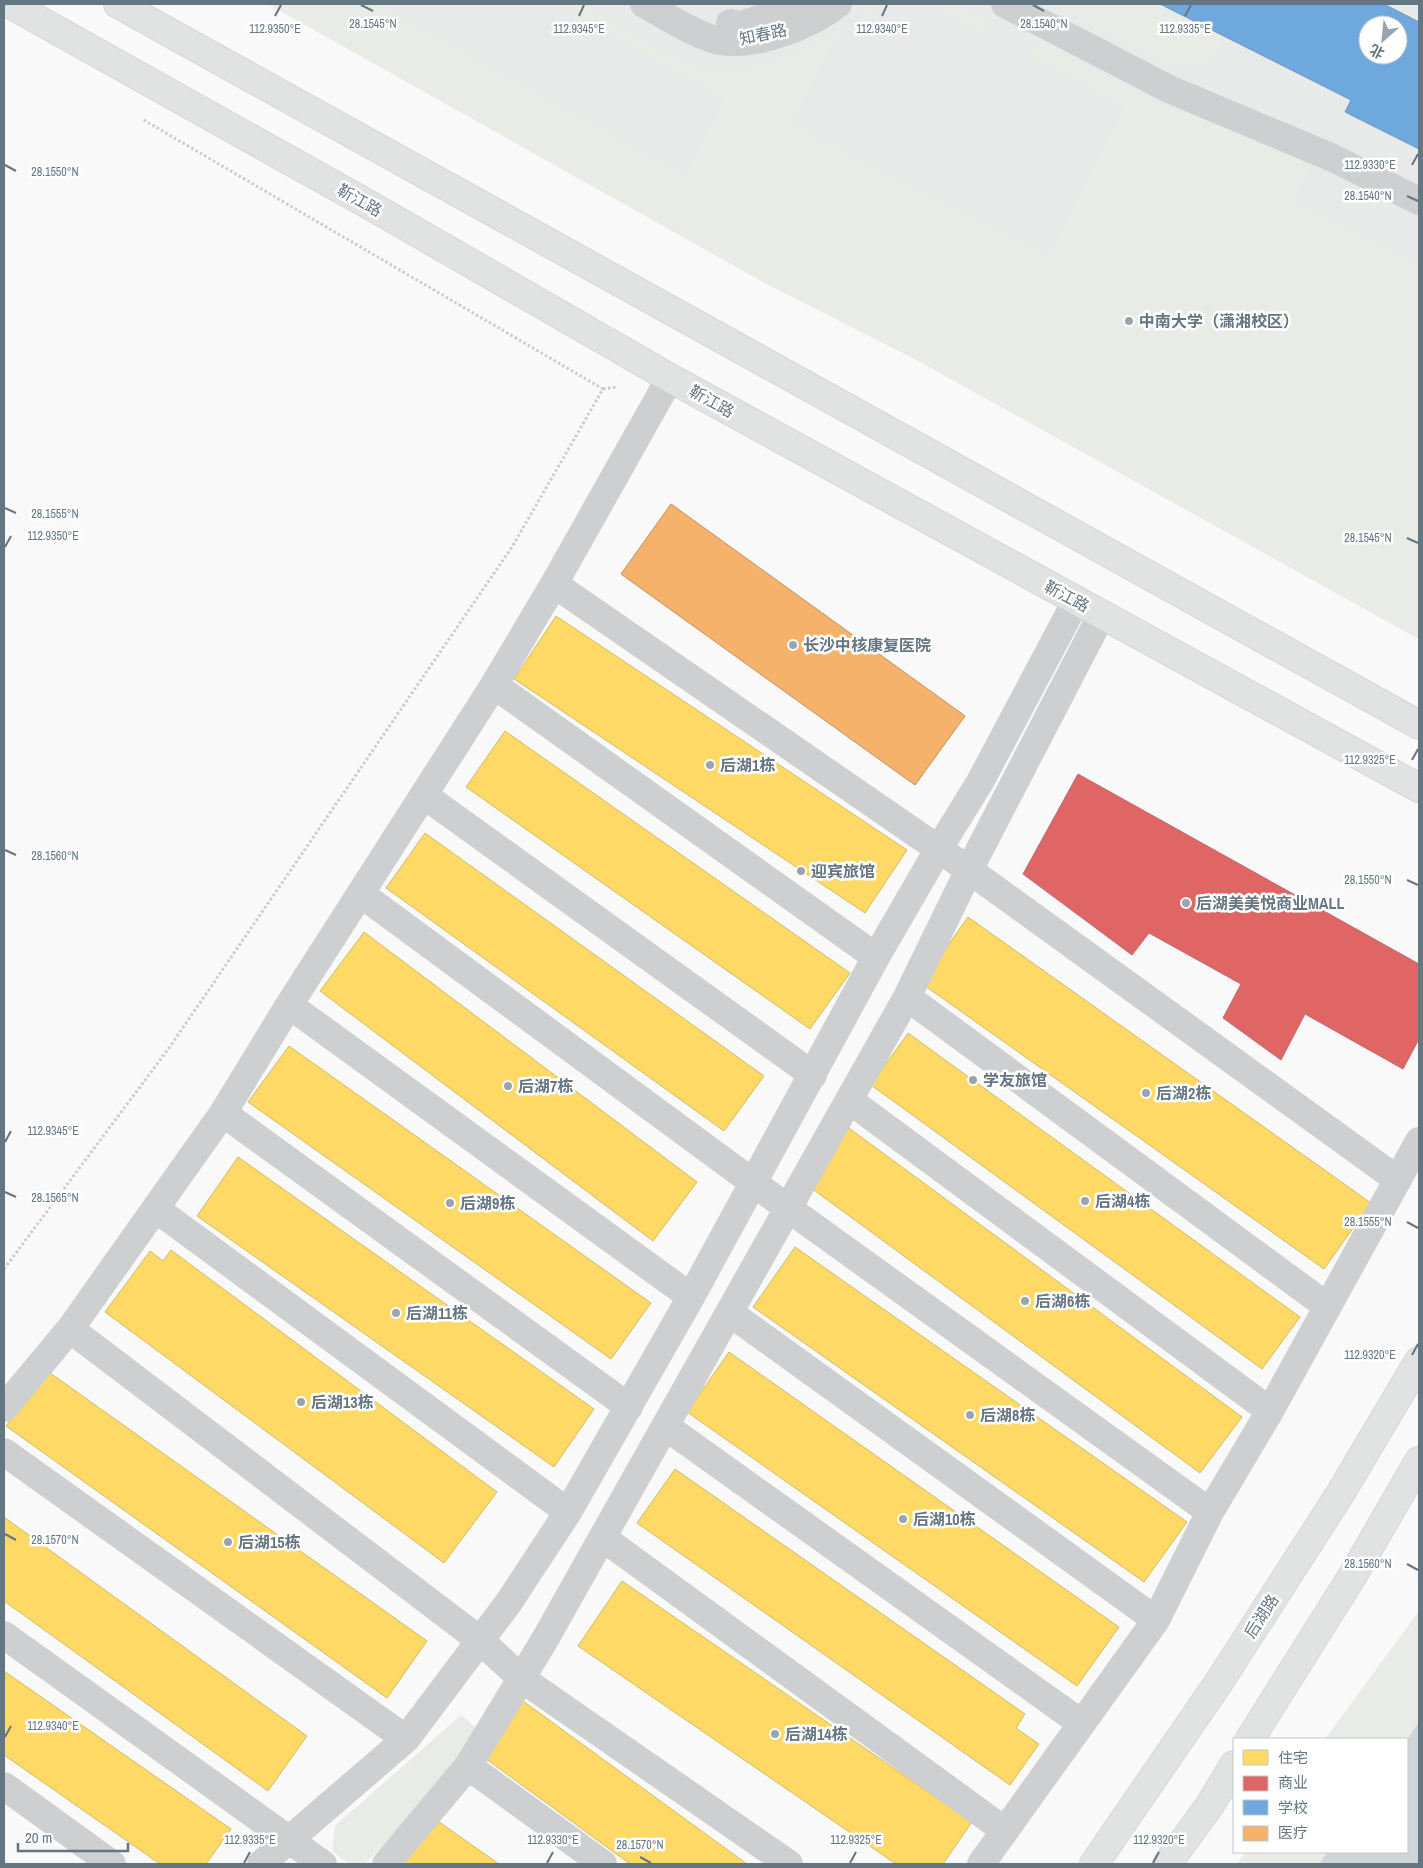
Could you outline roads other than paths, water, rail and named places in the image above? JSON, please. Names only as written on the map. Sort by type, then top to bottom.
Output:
[{"type":"main road","name":"靳江路","points":[[10,4],[424,236],[670,378],[1419,788]]},
{"type":"main road","points":[[118,4],[1419,725]]},
{"type":"main road","name":"后湖路","points":[[1094,1864],[1219,1682],[1340,1494],[1419,1362]]},
{"type":"main road","points":[[1251,1738],[1352,1575],[1419,1461]]},
{"type":"main road","points":[[1168,1864],[1210,1805],[1233,1767]]},
{"type":"street","points":[[644,4],[684,15],[742,25],[803,4]]},
{"type":"street","name":"知春路","points":[[684,15],[719,41],[750,40],[779,34],[806,22],[838,4]]},
{"type":"street","points":[[1005,4],[1169,89],[1333,158],[1419,201]]},
{"type":"street","points":[[4,1408],[70,1329],[224,1113],[289,1005],[425,796],[494,685],[554,584],[670,378]]},
{"type":"street","points":[[554,584],[969,870],[1398,1180]]},
{"type":"street","points":[[261,1864],[406,1739],[509,1602],[568,1512],[691,1297],[814,1075],[876,957],[980,782],[1076,601]]},
{"type":"street","points":[[386,1864],[468,1766],[522,1679],[603,1538],[907,998],[969,870],[1102,614]]},
{"type":"street","points":[[494,685],[876,957]]},
{"type":"street","points":[[425,796],[814,1075]]},
{"type":"street","points":[[361,894],[789,1209],[1210,1512]]},
{"type":"street","points":[[907,998],[1328,1307]]},
{"type":"street","points":[[289,1005],[691,1297]]},
{"type":"street","points":[[849,1100],[1270,1411]]},
{"type":"street","points":[[224,1113],[629,1406]]},
{"type":"street","points":[[981,1864],[1156,1620],[1210,1512],[1270,1411],[1419,1141]]},
{"type":"street","points":[[156,1209],[568,1512]]},
{"type":"street","points":[[730,1313],[1156,1620]]},
{"type":"street","points":[[70,1329],[481,1641],[522,1679],[789,1864]]},
{"type":"street","points":[[665,1426],[1081,1723]]},
{"type":"street","points":[[4,1452],[406,1739]]},
{"type":"street","points":[[603,1538],[1004,1830]]},
{"type":"street","points":[[4,1635],[323,1864]]},
{"type":"street","points":[[468,1766],[603,1864]]},
{"type":"street","points":[[4,1786],[112,1864]]},
{"type":"place","name":"中南大学（潇湘校区）","points":[[1129,321]]},
{"type":"place","name":"长沙中核康复医院","points":[[793,645]]},
{"type":"place","name":"后湖1栋","points":[[710,765]]},
{"type":"place","name":"迎宾旅馆","points":[[801,871]]},
{"type":"place","name":"后湖美美悦商业MALL","points":[[1186,903]]},
{"type":"place","name":"学友旅馆","points":[[973,1080]]},
{"type":"place","name":"后湖7栋","points":[[508,1086]]},
{"type":"place","name":"后湖2栋","points":[[1146,1093]]},
{"type":"place","name":"后湖4栋","points":[[1085,1201]]},
{"type":"place","name":"后湖9栋","points":[[450,1203]]},
{"type":"place","name":"后湖6栋","points":[[1025,1301]]},
{"type":"place","name":"后湖11栋","points":[[396,1313]]},
{"type":"place","name":"后湖13栋","points":[[301,1402]]},
{"type":"place","name":"后湖8栋","points":[[970,1415]]},
{"type":"place","name":"后湖10栋","points":[[903,1519]]},
{"type":"place","name":"后湖15栋","points":[[228,1542]]},
{"type":"place","name":"后湖14栋","points":[[775,1734]]}]
